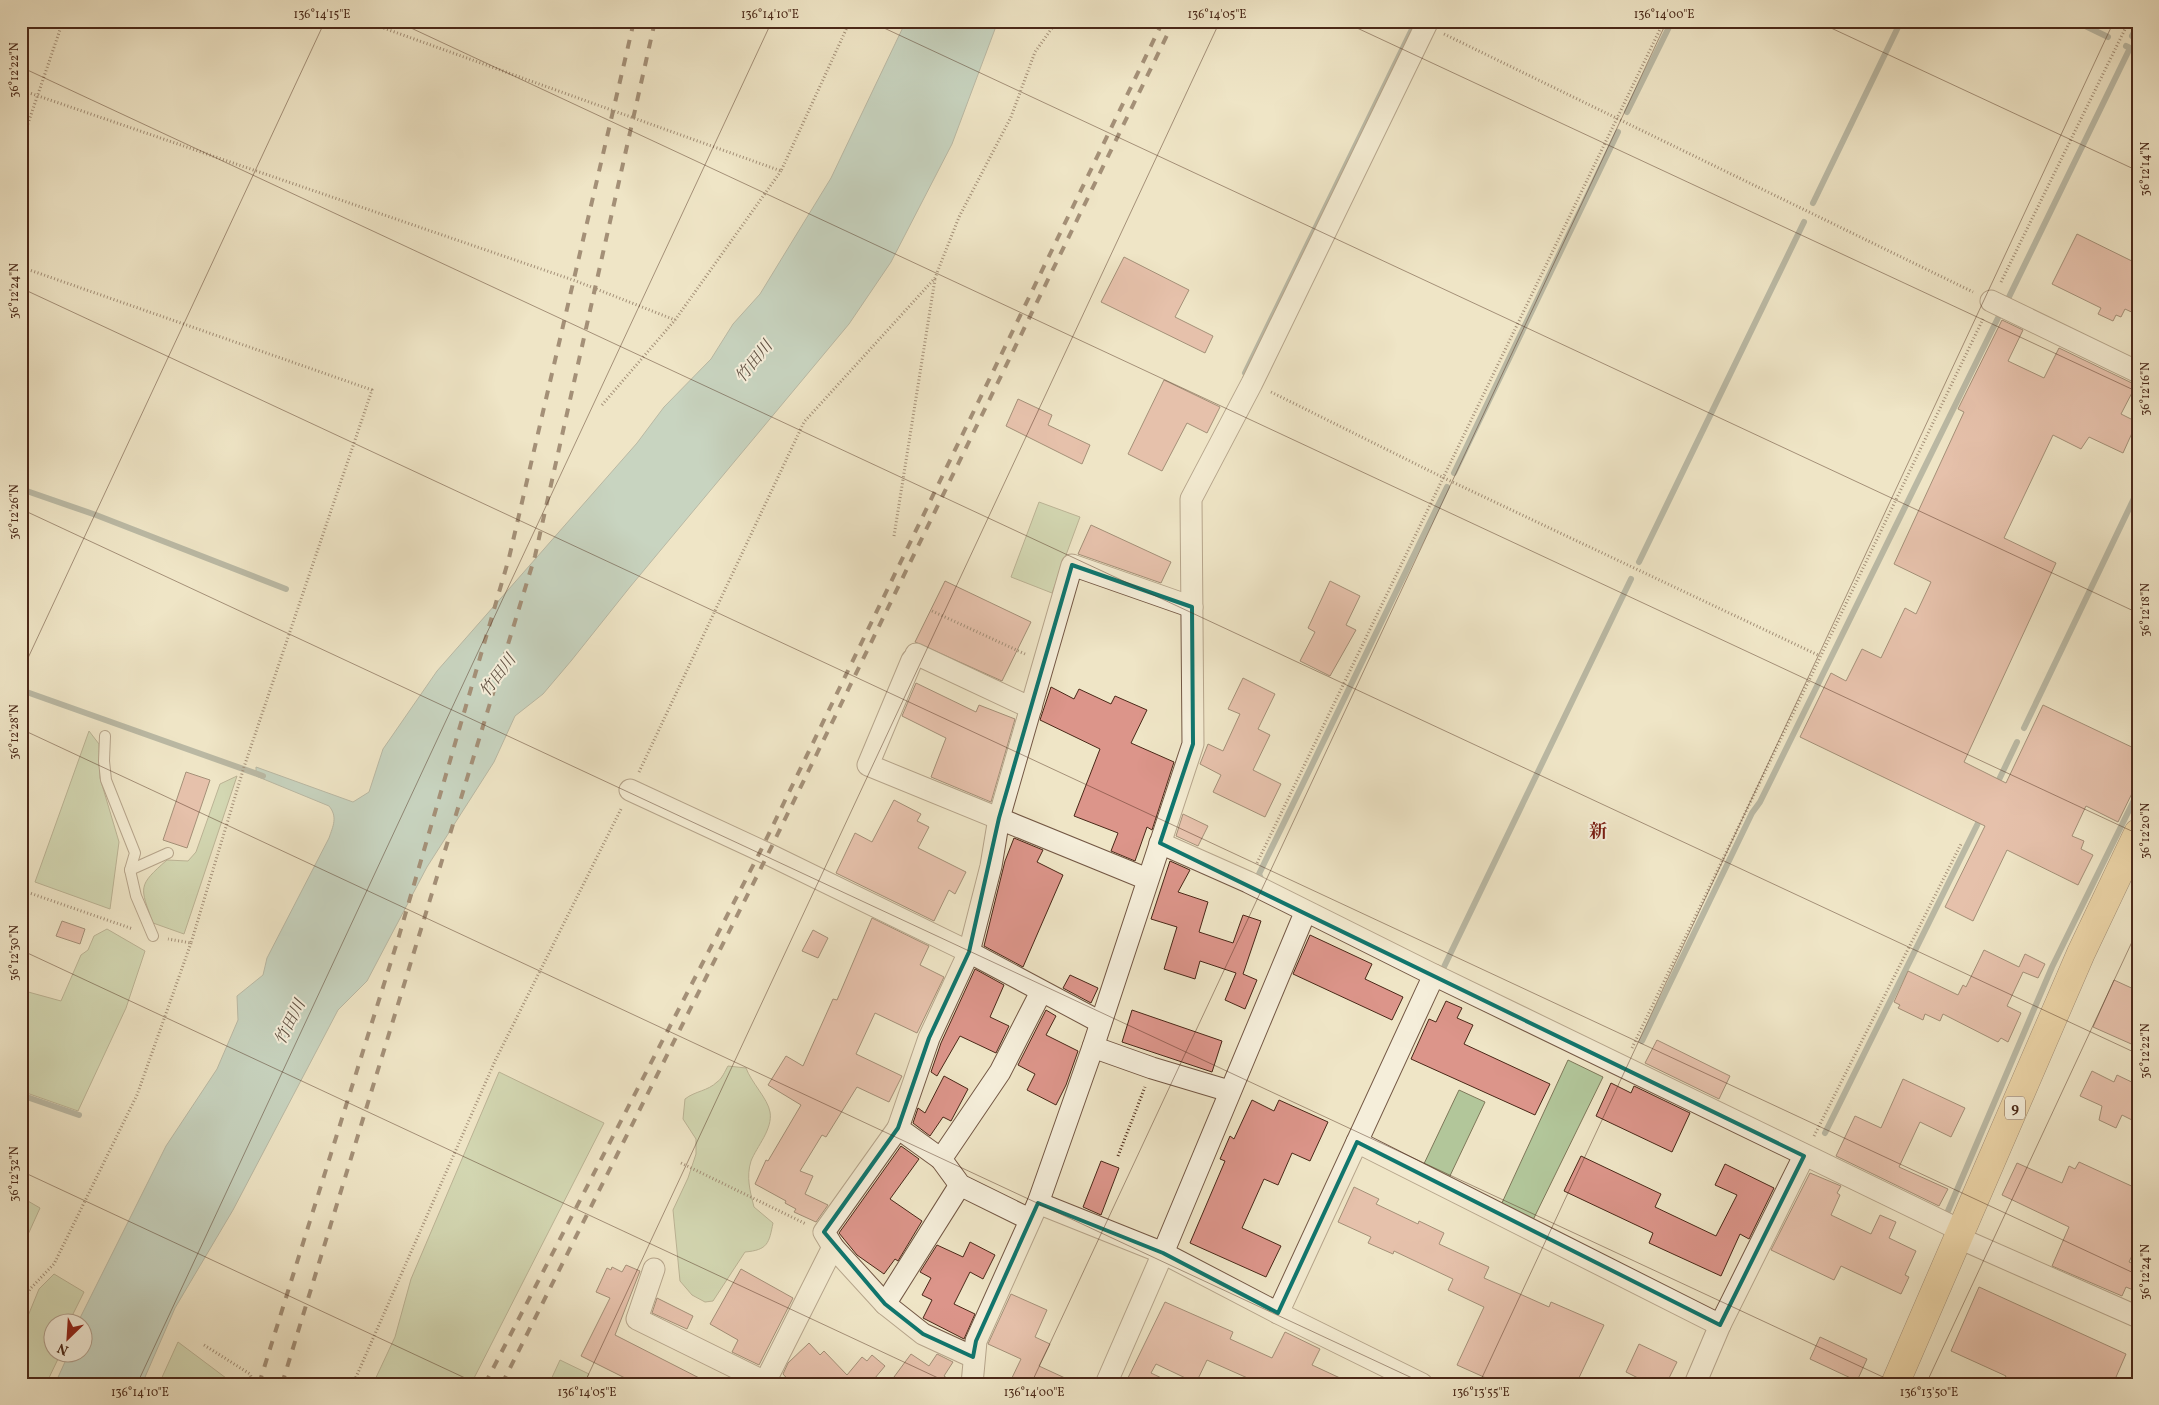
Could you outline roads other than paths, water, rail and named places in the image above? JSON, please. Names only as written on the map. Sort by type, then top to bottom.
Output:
[{"type":"main road","name":"9","points":[[1895,1384],[2081,953],[2138,834]]},
{"type":"street","points":[[972,1384],[973,1356],[976,1341],[1033,1211],[1092,1047],[1193,744],[1191,499],[1252,383],[1427,23]]},
{"type":"street","points":[[1991,301],[2138,372]]},
{"type":"street","points":[[654,1270],[637,1319],[764,1383],[828,1240],[898,1128],[929,1038],[969,952],[991,866],[999,818],[1072,566],[1192,607]]},
{"type":"street","points":[[1031,708],[914,657],[868,765],[1147,880]]},
{"type":"street","points":[[630,790],[768,854],[969,952],[1100,1022]]},
{"type":"street","points":[[1160,843],[1248,882],[1305,913],[1623,1066],[1961,1234],[2138,1317]]},
{"type":"street","points":[[1106,1384],[1164,1253],[1229,1091],[1305,913]]},
{"type":"street","points":[[1278,1313],[1434,975]]},
{"type":"street","points":[[941,1159],[1000,1072],[1041,992]]},
{"type":"street","points":[[1092,1047],[1152,1068],[1229,1091]]},
{"type":"street","points":[[898,1128],[941,1159],[960,1185],[1033,1211],[1164,1253],[1278,1313],[1422,1384]]},
{"type":"street","points":[[1357,1142],[1720,1325]]},
{"type":"street","points":[[1695,1384],[1720,1325],[1804,1156]]},
{"type":"street","points":[[885,1304],[960,1185]]},
{"type":"street","points":[[828,1240],[885,1304],[923,1334],[973,1356]]},
{"type":"lane","points":[[105,736],[104,761],[106,780],[135,853],[130,870],[136,896],[153,936]]},
{"type":"lane","points":[[130,870],[168,853]]},
{"type":"water","name":"竹田川","points":[[906,21],[998,21],[952,144],[891,262],[849,324],[543,694],[515,716],[494,762],[427,867],[367,981],[338,1010],[233,1210],[175,1308],[142,1384],[55,1384],[65,1362],[92,1362],[92,1312],[83,1312],[166,1146],[217,1069],[238,1020],[237,996],[263,975],[267,958],[332,829],[334,818],[329,806],[256,776],[256,767],[353,802],[369,792],[383,749],[437,671],[637,443],[664,407],[711,359],[733,324],[760,294],[831,178]]},
{"type":"waterway","points":[[1245,373],[1416,21]]},
{"type":"waterway","points":[[1627,112],[1672,21]]},
{"type":"waterway","points":[[1813,203],[1901,21]]},
{"type":"waterway","points":[[2075,21],[2108,37]]},
{"type":"waterway","points":[[2132,36],[2138,25]]},
{"type":"waterway","points":[[2126,46],[2138,52]]},
{"type":"waterway","points":[[2008,299],[2130,48]]},
{"type":"waterway","points":[[1454,473],[1618,132]]},
{"type":"waterway","points":[[1639,562],[1804,222]]},
{"type":"waterway","points":[[1642,1041],[1752,813],[1760,802],[1998,318]]},
{"type":"waterway","points":[[1262,881],[1259,874],[1447,487]]},
{"type":"waterway","points":[[21,489],[96,515],[286,589]]},
{"type":"waterway","points":[[2024,728],[2138,490]]},
{"type":"waterway","points":[[1439,969],[1442,971],[1631,579]]},
{"type":"waterway","points":[[21,690],[263,776]]},
{"type":"waterway","points":[[1996,786],[2017,742]]},
{"type":"waterway","points":[[1948,1211],[2052,967],[2138,792]]},
{"type":"waterway","points":[[1825,1133],[1982,815]]},
{"type":"waterway","points":[[21,1095],[79,1115]]},
{"type":"railway","points":[[259,1384],[399,936],[509,558],[634,21]]},
{"type":"railway","points":[[282,1384],[535,556],[655,21]]},
{"type":"railway","points":[[485,1384],[761,850],[1163,21]]},
{"type":"railway","points":[[502,1384],[768,854],[1174,21]]},
{"type":"district","name":"新","points":[[1598,831]]}]
